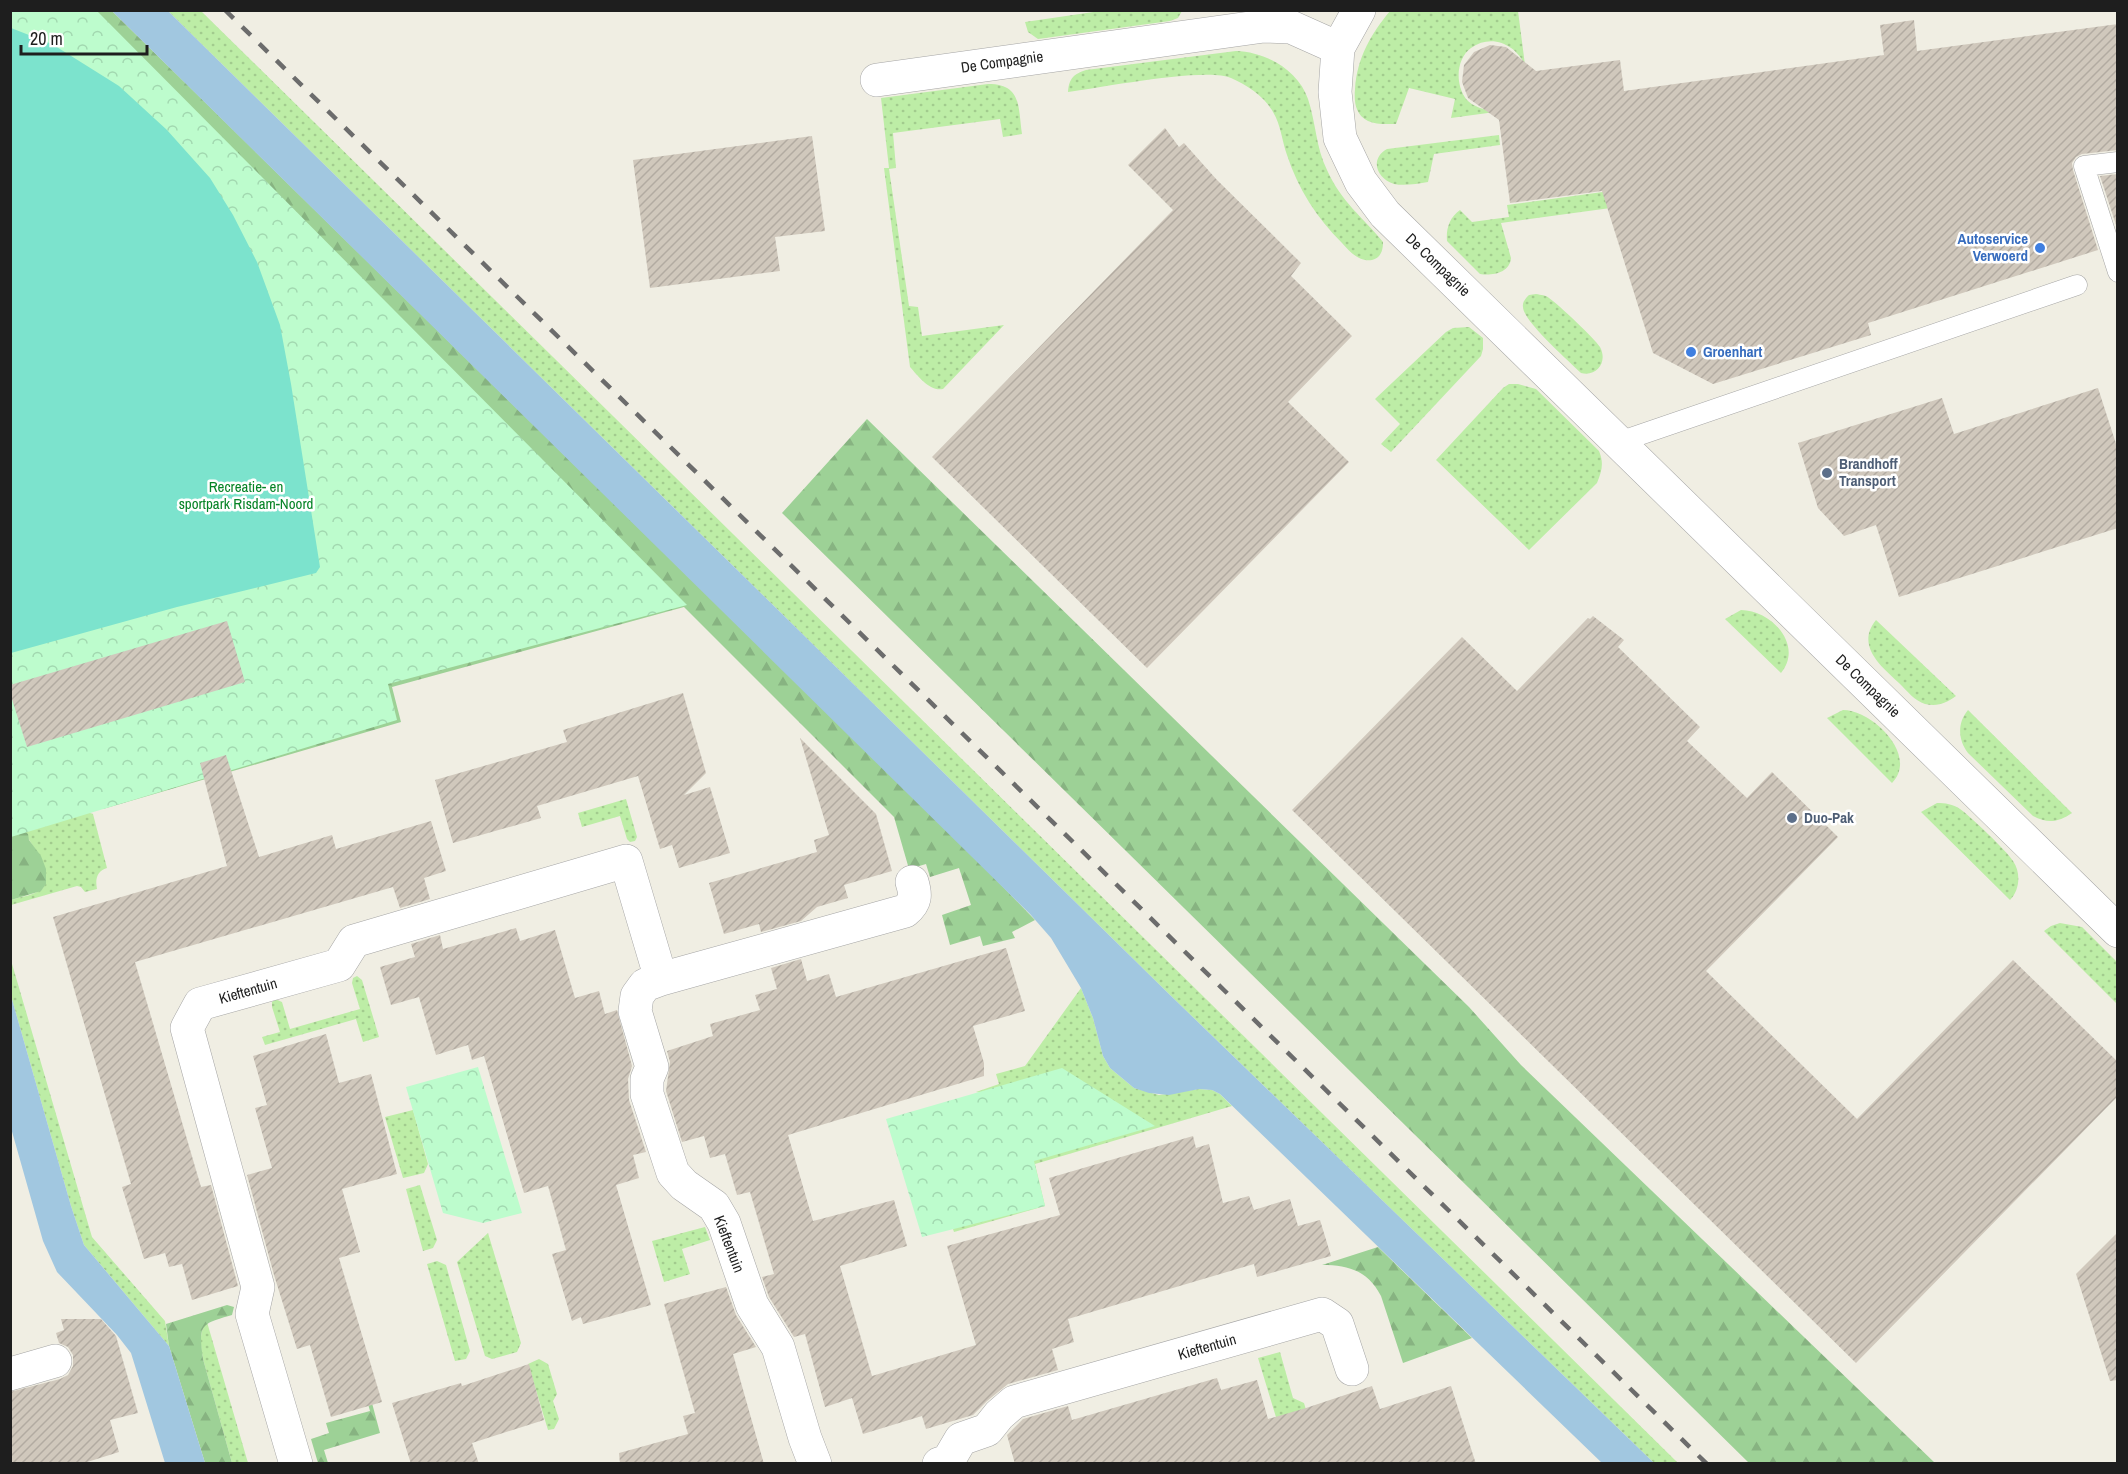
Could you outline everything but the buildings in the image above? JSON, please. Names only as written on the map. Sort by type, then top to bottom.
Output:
[{"type":"street","name":"De Compagnie","points":[[1359,10],[1338,48],[1335,92],[1340,138],[1361,182],[1385,214],[2118,931]]},
{"type":"street","name":"De Compagnie","points":[[877,80],[1264,26],[1291,27],[1338,48]]},
{"type":"street","name":"Kieftentuin","points":[[296,1464],[252,1314],[258,1287],[187,1028],[200,1004],[339,965],[354,941],[361,938],[626,861],[661,979]]},
{"type":"street","name":"Kieftentuin","points":[[815,1464],[778,1347],[752,1305],[724,1223],[714,1206],[684,1185],[673,1173],[647,1094],[647,1079],[652,1067],[635,1011],[637,996],[645,985],[661,979],[905,911],[912,906],[915,899],[912,882]]},
{"type":"street","name":"Kieftentuin","points":[[945,1463],[961,1439],[987,1430],[1014,1402],[1322,1314],[1337,1323],[1352,1369]]},
{"type":"street","points":[[10,1374],[55,1361]]},
{"type":"lane","points":[[2118,162],[2084,166],[2118,272]]},
{"type":"lane","points":[[1619,442],[2077,285]]},
{"type":"green space","points":[[1107,10],[1182,11],[1178,18],[1170,21],[1038,39],[1028,32],[1025,22]]},
{"type":"green space","name":"Recreatie- en sportpark Risdam-Noord","points":[[11,11],[97,11],[687,605],[388,684],[397,720],[11,837]]},
{"type":"green space","name":"Recreatie- en sportpark Risdam-Noord","points":[[18,11],[112,11],[978,861],[1035,920],[1012,932],[1015,938],[983,946],[980,936],[950,945],[942,915],[971,905],[959,868],[930,877],[926,864],[909,869],[894,817],[684,607],[392,687],[401,722],[103,809],[84,799]]},
{"type":"green space","points":[[168,11],[201,11],[1678,1463],[1654,1463],[1170,995]]},
{"type":"green space","points":[[1390,11],[1518,11],[1525,65],[1516,52],[1509,47],[1502,43],[1487,42],[1471,48],[1462,58],[1460,65],[1460,86],[1466,99],[1476,106],[1495,112],[1451,118],[1455,99],[1409,88],[1396,124],[1374,123],[1360,115],[1355,98],[1359,67],[1371,38]]},
{"type":"green space","points":[[11,28],[52,44],[119,86],[167,130],[210,178],[233,215],[257,262],[280,325],[320,567],[316,573],[177,607],[11,653]]},
{"type":"green space","points":[[1236,51],[1258,55],[1280,64],[1297,79],[1308,99],[1323,162],[1333,182],[1383,242],[1382,251],[1378,257],[1367,260],[1355,256],[1324,223],[1297,180],[1273,112],[1260,96],[1243,84],[1218,75],[1199,75],[1152,79],[1068,92],[1073,77],[1086,70]]},
{"type":"green space","points":[[988,84],[999,85],[1013,93],[1018,106],[1022,134],[1003,137],[1000,119],[893,133],[896,168],[889,169],[909,306],[918,307],[922,336],[1004,325],[943,389],[938,389],[925,382],[910,367],[884,168],[889,168],[881,98]]},
{"type":"green space","points":[[2117,122],[2117,139],[1501,223],[1511,258],[1504,270],[1495,274],[1480,274],[1447,241],[1449,224],[1460,210],[1472,222],[1509,217],[1507,205]]},
{"type":"green space","points":[[1499,135],[1500,145],[1434,154],[1428,182],[1394,184],[1383,178],[1377,168],[1378,158],[1387,149]]},
{"type":"green space","points":[[1536,294],[1554,301],[1597,343],[1603,358],[1600,367],[1592,373],[1581,373],[1530,322],[1523,303],[1529,295]]},
{"type":"green space","points":[[1469,327],[1483,338],[1481,356],[1391,452],[1381,444],[1400,424],[1375,399],[1446,332],[1453,328]]},
{"type":"green space","points":[[1509,384],[1536,389],[1599,451],[1602,459],[1597,483],[1529,550],[1436,460]]},
{"type":"green space","points":[[867,419],[1469,1007],[1521,1065],[1935,1463],[1749,1463],[782,513]]},
{"type":"green space","points":[[1741,610],[1763,616],[1781,631],[1789,651],[1787,662],[1781,673],[1725,619]]},
{"type":"green space","points":[[1876,620],[1956,696],[1934,705],[1921,703],[1911,695],[1873,655],[1868,639]]},
{"type":"green space","points":[[1843,710],[1867,717],[1889,736],[1900,760],[1899,772],[1892,783],[1827,718]]},
{"type":"green space","points":[[1968,710],[2072,813],[2053,821],[2033,816],[1968,753],[1962,743],[1960,732],[1962,720]]},
{"type":"green space","points":[[626,799],[637,837],[635,841],[630,842],[627,839],[620,816],[582,827],[578,813]]},
{"type":"green space","points":[[1937,803],[1949,804],[1960,809],[2010,856],[2016,865],[2018,881],[2016,891],[2010,900],[1921,812]]},
{"type":"green space","points":[[84,811],[93,814],[107,868],[98,876],[97,889],[85,892],[77,886],[11,905],[11,900],[39,891],[45,883],[44,867],[21,828]]},
{"type":"green space","points":[[21,828],[28,834],[29,840],[41,856],[46,869],[46,884],[41,891],[11,900],[11,832]]},
{"type":"green space","points":[[2060,923],[2082,927],[2117,962],[2117,1004],[2044,931]]},
{"type":"green space","points":[[10,957],[92,1237],[165,1321],[169,1346],[84,1245],[11,996]]},
{"type":"green space","points":[[357,976],[362,980],[379,1037],[363,1042],[356,1019],[265,1045],[262,1037],[280,1032],[272,1007],[275,999],[282,1002],[290,1029],[360,1009],[352,983],[353,978]]},
{"type":"green space","points":[[1081,988],[1093,1018],[1103,1056],[1110,1068],[1134,1088],[1159,1095],[1199,1089],[1212,1090],[1220,1094],[1232,1106],[1035,1164],[1045,1206],[954,1232],[923,1143],[982,1093],[976,1092],[999,1084],[996,1074],[1025,1066]]},
{"type":"green space","points":[[478,1067],[522,1213],[483,1223],[443,1213],[406,1087]]},
{"type":"green space","points":[[1062,1068],[1155,1126],[1034,1161],[1045,1206],[922,1237],[886,1119]]},
{"type":"green space","points":[[413,1110],[428,1164],[424,1173],[403,1178],[385,1117]]},
{"type":"green space","points":[[420,1185],[437,1240],[433,1248],[423,1251],[406,1189]]},
{"type":"green space","points":[[705,1227],[710,1240],[682,1249],[690,1274],[664,1282],[652,1241]]},
{"type":"green space","points":[[488,1233],[521,1343],[517,1352],[492,1359],[485,1356],[457,1262]]},
{"type":"green space","points":[[1378,1247],[1472,1338],[1403,1363],[1376,1287],[1357,1271],[1341,1266],[1322,1265]]},
{"type":"green space","points":[[437,1261],[446,1265],[470,1351],[466,1359],[455,1361],[427,1264]]},
{"type":"green space","points":[[227,1305],[234,1307],[232,1315],[204,1327],[201,1339],[203,1359],[232,1463],[205,1463],[169,1346],[166,1324]]},
{"type":"green space","points":[[207,1322],[248,1463],[232,1463],[203,1359],[201,1335]]},
{"type":"green space","points":[[1280,1352],[1293,1398],[1304,1403],[1321,1460],[1290,1463],[1258,1358]]},
{"type":"green space","points":[[539,1359],[548,1364],[557,1394],[553,1401],[559,1419],[554,1429],[548,1430],[528,1364]]},
{"type":"green space","points":[[372,1403],[380,1433],[324,1450],[328,1463],[318,1463],[311,1439],[329,1433],[326,1423],[370,1411],[368,1404]]},
{"type":"shaded area","points":[[112,11],[168,11],[1170,995],[1654,1463],[1602,1463],[1220,1094],[1212,1090],[1199,1089],[1169,1095],[1149,1093],[1134,1088],[1110,1068],[1103,1056],[1093,1018],[1081,988],[1051,938],[1030,914]]},
{"type":"shaded area","points":[[11,996],[84,1245],[169,1346],[205,1463],[165,1463],[131,1353],[117,1335],[57,1272],[43,1241],[11,1128]]},
{"type":"railway","points":[[225,10],[1707,1464]]},
{"type":"place","name":"Autoservice Verwoerd","points":[[2040,248]]},
{"type":"place","name":"Groenhart","points":[[1691,352]]},
{"type":"place","name":"Brandhoff Transport","points":[[1827,473]]},
{"type":"place","name":"Duo-Pak","points":[[1792,818]]}]
